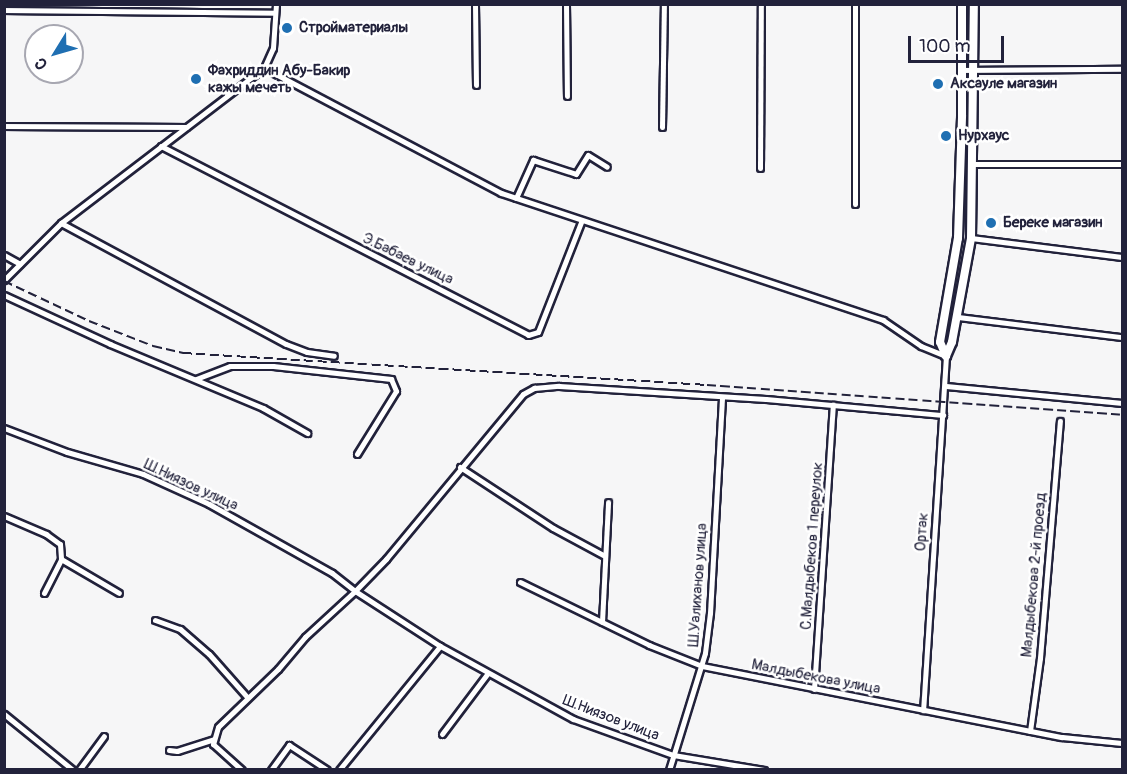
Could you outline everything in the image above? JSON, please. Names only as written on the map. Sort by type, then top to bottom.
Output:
[{"type":"street","points":[[4,280],[61,223],[264,68],[273,48],[276,4]]},
{"type":"street","points":[[475,4],[476,85]]},
{"type":"street","points":[[567,4],[567,96]]},
{"type":"street","points":[[662,127],[664,4]]},
{"type":"street","points":[[760,168],[761,4]]},
{"type":"street","points":[[855,4],[855,204]]},
{"type":"street","name":"Ортак","points":[[924,710],[946,386],[946,356],[940,342],[958,238],[962,4]]},
{"type":"street","name":"Ортак","points":[[946,356],[958,317],[971,238],[974,164],[974,4]]},
{"type":"street","points":[[4,10],[275,13]]},
{"type":"street","points":[[264,68],[460,174],[516,198],[581,222],[883,320],[921,346],[946,356]]},
{"type":"street","points":[[962,70],[1122,69]]},
{"type":"street","points":[[4,126],[186,127]]},
{"type":"street","name":"Э.Бабаев улица","points":[[161,146],[528,335],[538,332],[581,222]]},
{"type":"street","points":[[516,198],[533,160],[576,174],[588,156],[607,167]]},
{"type":"street","points":[[974,164],[1122,164]]},
{"type":"street","points":[[61,223],[286,344],[307,352],[334,356]]},
{"type":"street","points":[[971,238],[1122,257]]},
{"type":"street","points":[[4,255],[20,264]]},
{"type":"street","points":[[4,295],[99,339],[263,408],[307,433]]},
{"type":"street","points":[[958,317],[1122,337]]},
{"type":"street","points":[[196,379],[230,366],[262,366],[391,378],[396,391],[357,454]]},
{"type":"street","points":[[242,770],[213,744],[218,727],[386,559],[460,467],[523,394],[534,388],[559,386],[943,415]]},
{"type":"street","points":[[946,386],[1122,403]]},
{"type":"street","name":"Ш.Уалиханов улица","points":[[669,770],[702,666],[710,613],[722,398]]},
{"type":"street","name":"С.Малдыбеков 1 переулок","points":[[813,689],[833,405]]},
{"type":"street","name":"Малдыбекова 2-й проезд","points":[[1030,731],[1040,658],[1060,421]]},
{"type":"street","name":"Ш.Ниязов улица","points":[[4,428],[68,452],[143,474],[209,504],[332,573],[355,591],[440,646],[573,719],[673,755],[764,770]]},
{"type":"street","points":[[460,467],[552,528],[605,556]]},
{"type":"street","points":[[602,622],[608,502]]},
{"type":"street","points":[[4,516],[60,544],[61,559],[44,593]]},
{"type":"street","points":[[61,559],[119,593]]},
{"type":"street","name":"Малдыбекова улица","points":[[520,582],[657,649],[702,666],[1030,731],[1122,743]]},
{"type":"street","points":[[155,620],[180,628],[209,654],[247,697]]},
{"type":"street","points":[[339,770],[440,646]]},
{"type":"street","points":[[442,734],[488,673]]},
{"type":"street","points":[[4,714],[73,770]]},
{"type":"street","points":[[79,770],[104,736]]},
{"type":"street","points":[[169,750],[177,751],[213,739]]},
{"type":"street","points":[[271,770],[289,745],[327,770]]},
{"type":"railway","points":[[4,281],[89,321],[153,346],[183,353],[707,385],[1122,415]]},
{"type":"place","name":"Стройматериалы","points":[[287,28]]},
{"type":"place","name":"Фахриддин Абу-Бакир кажы мечеть","points":[[196,79]]},
{"type":"place","name":"Аксауле магазин","points":[[938,84]]},
{"type":"place","name":"Нурхаус","points":[[946,136]]},
{"type":"place","name":"Береке магазин","points":[[991,223]]}]
